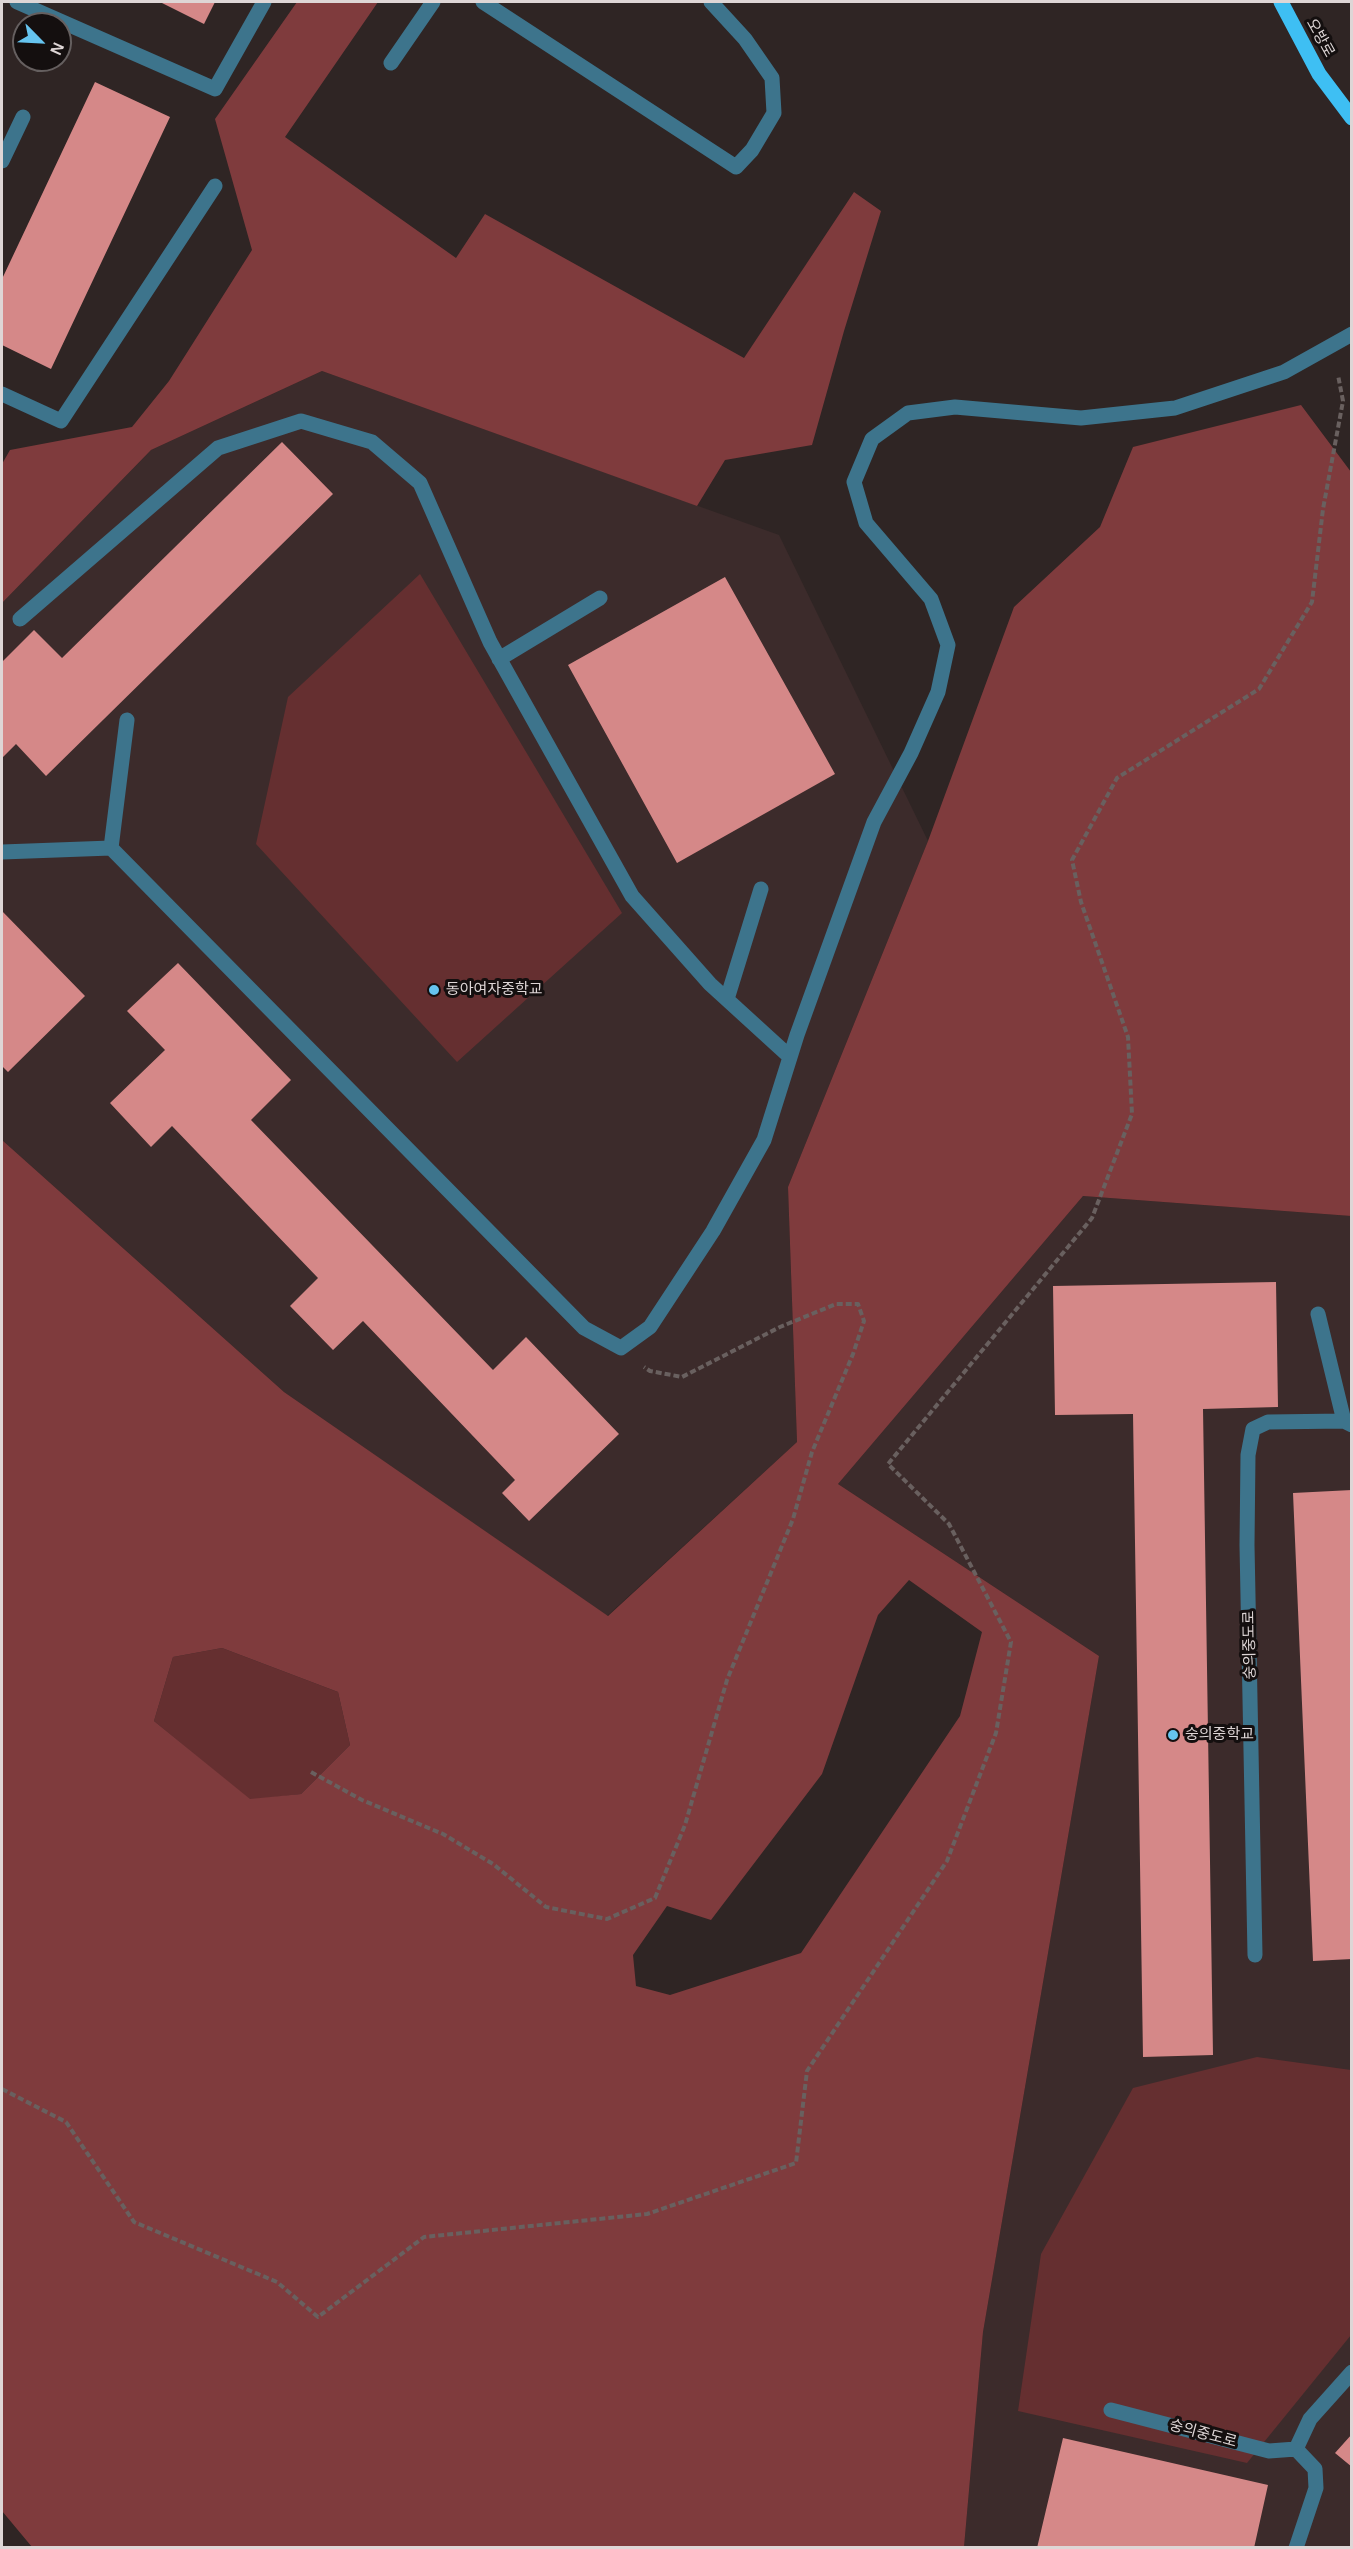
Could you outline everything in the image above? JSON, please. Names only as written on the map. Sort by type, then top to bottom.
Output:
[{"type":"main road","name":"오방로","points":[[1281,2],[1319,74],[1352,118]]},
{"type":"lane","points":[[16,2],[40,6],[215,89],[264,2]]},
{"type":"lane","points":[[391,63],[433,2]]},
{"type":"lane","points":[[483,2],[736,167],[752,150],[774,112],[772,78],[745,39],[711,2]]},
{"type":"lane","points":[[2,161],[23,117]]},
{"type":"lane","points":[[2,394],[61,421],[215,186]]},
{"type":"lane","points":[[2,852],[111,848],[584,1328],[621,1348],[650,1327],[714,1231],[764,1140],[790,1057],[874,822],[911,753],[938,692],[948,645],[932,599],[866,523],[854,482],[872,439],[908,413],[955,407],[1082,418],[1175,408],[1284,372],[1352,333]]},
{"type":"lane","points":[[20,619],[218,448],[301,421],[372,441],[420,483],[499,659],[632,896],[710,984],[790,1057]]},
{"type":"lane","points":[[499,659],[600,598]]},
{"type":"lane","points":[[111,848],[127,720]]},
{"type":"lane","points":[[727,999],[761,889]]},
{"type":"lane","name":"숭의중도로","points":[[1255,1955],[1247,1545],[1248,1455],[1252,1429],[1268,1422],[1348,1423],[1318,1314]]},
{"type":"lane","points":[[1296,2547],[1316,2488],[1316,2469],[1296,2449],[1310,2419],[1352,2372]]},
{"type":"lane","name":"숭의중도로","points":[[1111,2410],[1269,2451],[1296,2449]]},
{"type":"path","points":[[2,2089],[66,2122],[134,2222],[277,2282],[318,2318],[424,2237],[647,2214],[796,2163],[807,2071],[947,1861],[996,1732],[1011,1642],[949,1524],[888,1464],[1092,1218],[1132,1113],[1128,1037],[1081,902],[1072,860],[1117,778],[1259,689],[1312,602],[1323,509],[1343,401],[1332,345]]},
{"type":"path","points":[[311,1772],[363,1800],[443,1834],[493,1864],[546,1907],[607,1919],[655,1898],[686,1825],[727,1680],[793,1519],[812,1452],[864,1321],[858,1304],[836,1304],[780,1327],[682,1377],[650,1371],[621,1348]]},
{"type":"shaded area","points":[[297,2],[378,2],[285,137],[456,258],[485,214],[744,358],[854,192],[881,211],[812,445],[725,460],[697,506],[322,371],[151,450],[2,603],[2,464],[10,450],[132,427],[169,381],[252,250],[215,119]]},
{"type":"shaded area","name":"동아여자중학교","points":[[322,371],[779,535],[928,841],[788,1187],[797,1442],[607,1616],[284,1392],[2,1140],[2,603],[151,450]]},
{"type":"shaded area","points":[[1301,405],[1351,472],[1351,1216],[1083,1196],[838,1484],[1099,1656],[983,2332],[964,2547],[32,2547],[2,2511],[2,1140],[284,1392],[608,1616],[797,1442],[788,1187],[928,841],[1014,607],[1100,527],[1133,447]],"holes":[[[909,1580],[982,1632],[960,1716],[801,1953],[670,1995],[636,1986],[633,1955],[667,1906],[711,1920],[822,1774],[878,1615]],[[222,1648],[338,1692],[350,1745],[301,1794],[250,1799],[154,1721],[173,1657]]]},
{"type":"shaded area","points":[[420,574],[622,913],[457,1062],[256,844],[288,697]]},
{"type":"shaded area","points":[[1083,1196],[1351,1216],[1351,2547],[964,2547],[983,2332],[1099,1656],[838,1484]]},
{"type":"shaded area","points":[[222,1648],[338,1692],[350,1745],[301,1794],[250,1800],[154,1721],[173,1657]]},
{"type":"shaded area","points":[[1257,2057],[1351,2070],[1351,2335],[1247,2463],[1018,2411],[1041,2254],[1133,2088]]},
{"type":"building","points":[[160,2],[215,2],[204,24]]},
{"type":"building","points":[[95,82],[170,117],[51,369],[2,345],[2,279]]},
{"type":"building","points":[[282,442],[333,494],[46,776],[16,744],[2,758],[2,662],[34,630],[62,658]]},
{"type":"building","points":[[725,577],[835,774],[677,863],[568,665]]},
{"type":"building","points":[[2,911],[85,996],[8,1072],[2,1066]]},
{"type":"building","points":[[178,963],[291,1080],[251,1120],[493,1370],[526,1337],[619,1434],[529,1521],[502,1493],[515,1480],[363,1321],[333,1350],[290,1306],[318,1278],[172,1126],[151,1147],[110,1103],[165,1050],[127,1011]]},
{"type":"building","name":"숭의중학교","points":[[1276,1282],[1278,1407],[1203,1409],[1213,2055],[1143,2057],[1133,1414],[1055,1415],[1053,1286]]},
{"type":"building","points":[[1352,1490],[1352,1959],[1313,1961],[1293,1493]]},
{"type":"building","points":[[1352,2434],[1352,2467],[1335,2453]]},
{"type":"building","points":[[1063,2438],[1268,2485],[1254,2548],[1037,2548]]},
{"type":"place","name":"동아여자중학교","points":[[434,990]]},
{"type":"place","name":"숭의중학교","points":[[1173,1735]]}]
